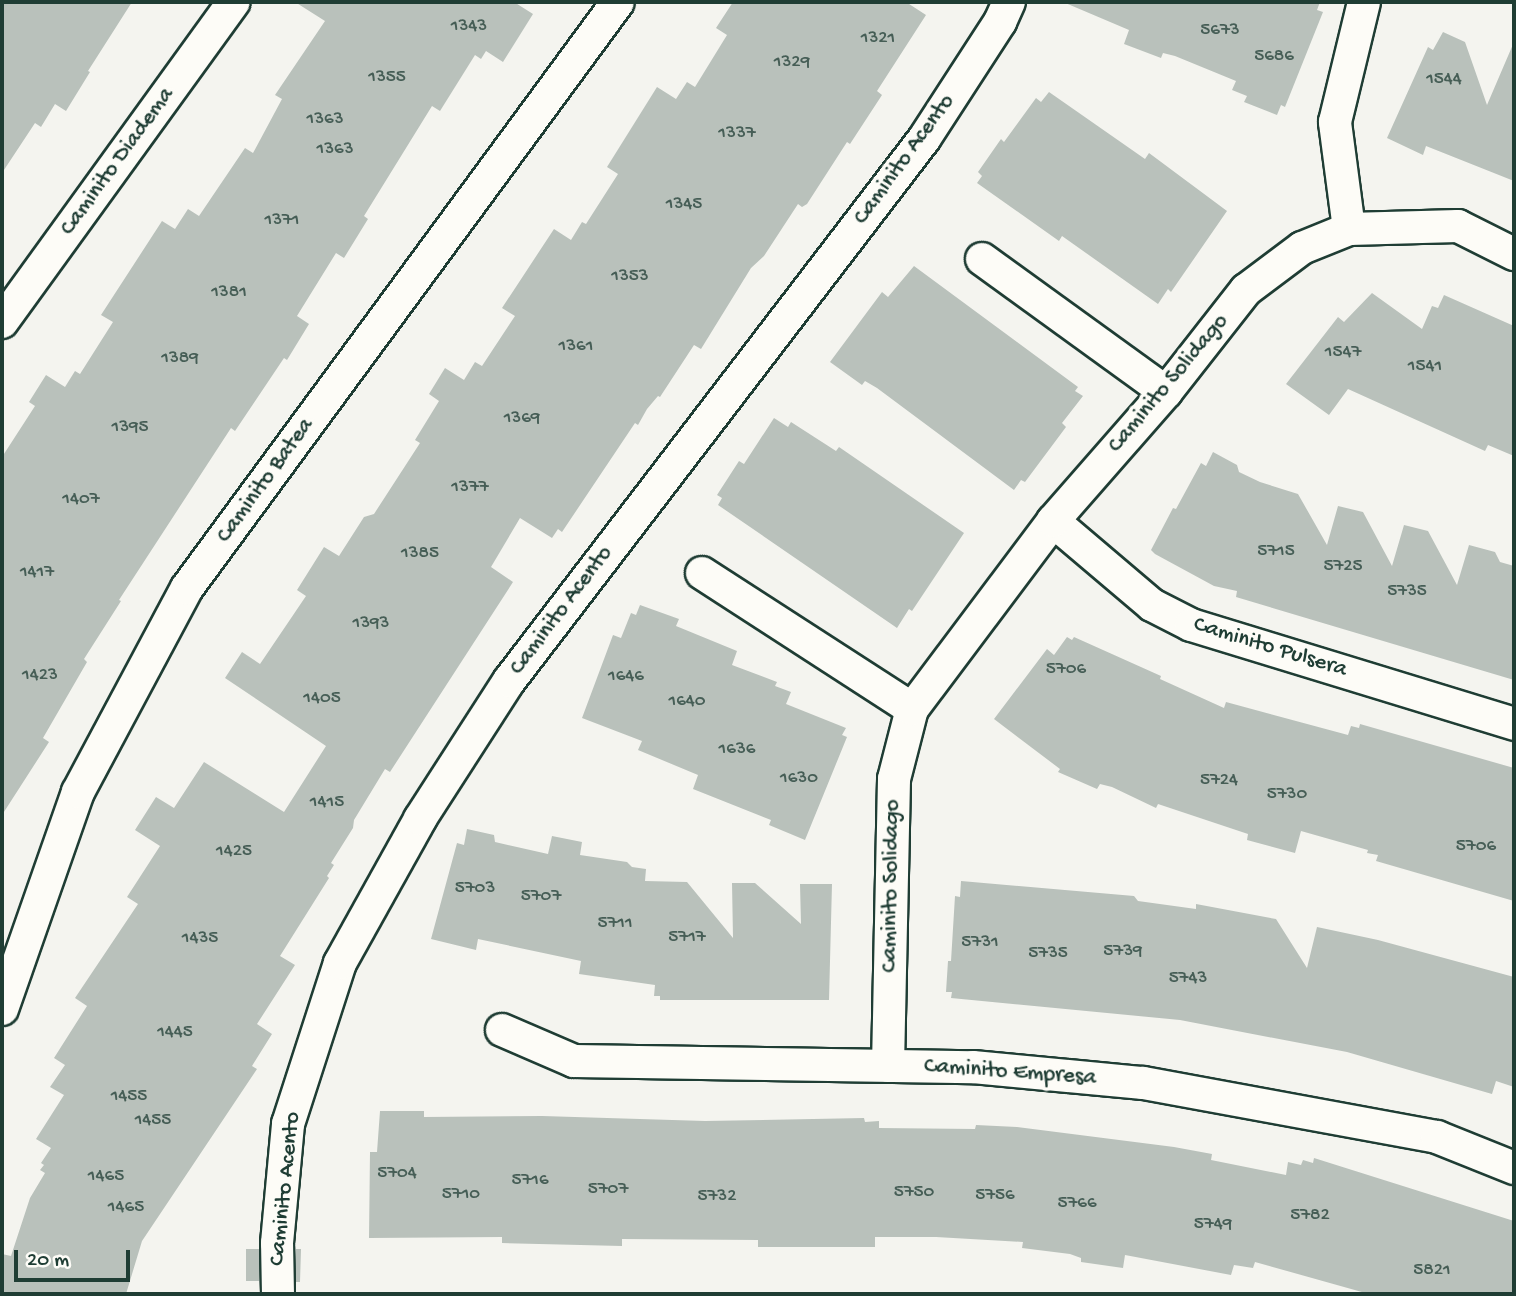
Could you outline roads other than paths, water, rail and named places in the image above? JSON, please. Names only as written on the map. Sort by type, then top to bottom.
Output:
[{"type":"street","name":"Caminito Diadema","points":[[2,321],[234,2]]},
{"type":"street","name":"Caminito Batea","points":[[2,1009],[78,792],[187,589],[618,2]]},
{"type":"street","name":"Caminito Acento","points":[[278,1294],[276,1243],[288,1124],[341,962],[420,818],[509,681],[924,139],[1000,22],[1009,2]]},
{"type":"street","points":[[1349,229],[1335,122],[1364,2]]},
{"type":"street","name":"Caminito Solidago","points":[[888,1066],[894,779],[912,709],[1053,521],[1166,392],[1246,290],[1302,248],[1349,229],[1458,226],[1514,254]]},
{"type":"street","points":[[982,259],[1166,392]]},
{"type":"street","name":"Caminito Pulsera","points":[[1053,521],[1152,605],[1191,625],[1514,724]]},
{"type":"street","points":[[702,573],[912,709]]},
{"type":"street","name":"Caminito Empresa","points":[[502,1030],[574,1060],[972,1068],[1143,1083],[1437,1137],[1514,1168]]}]
